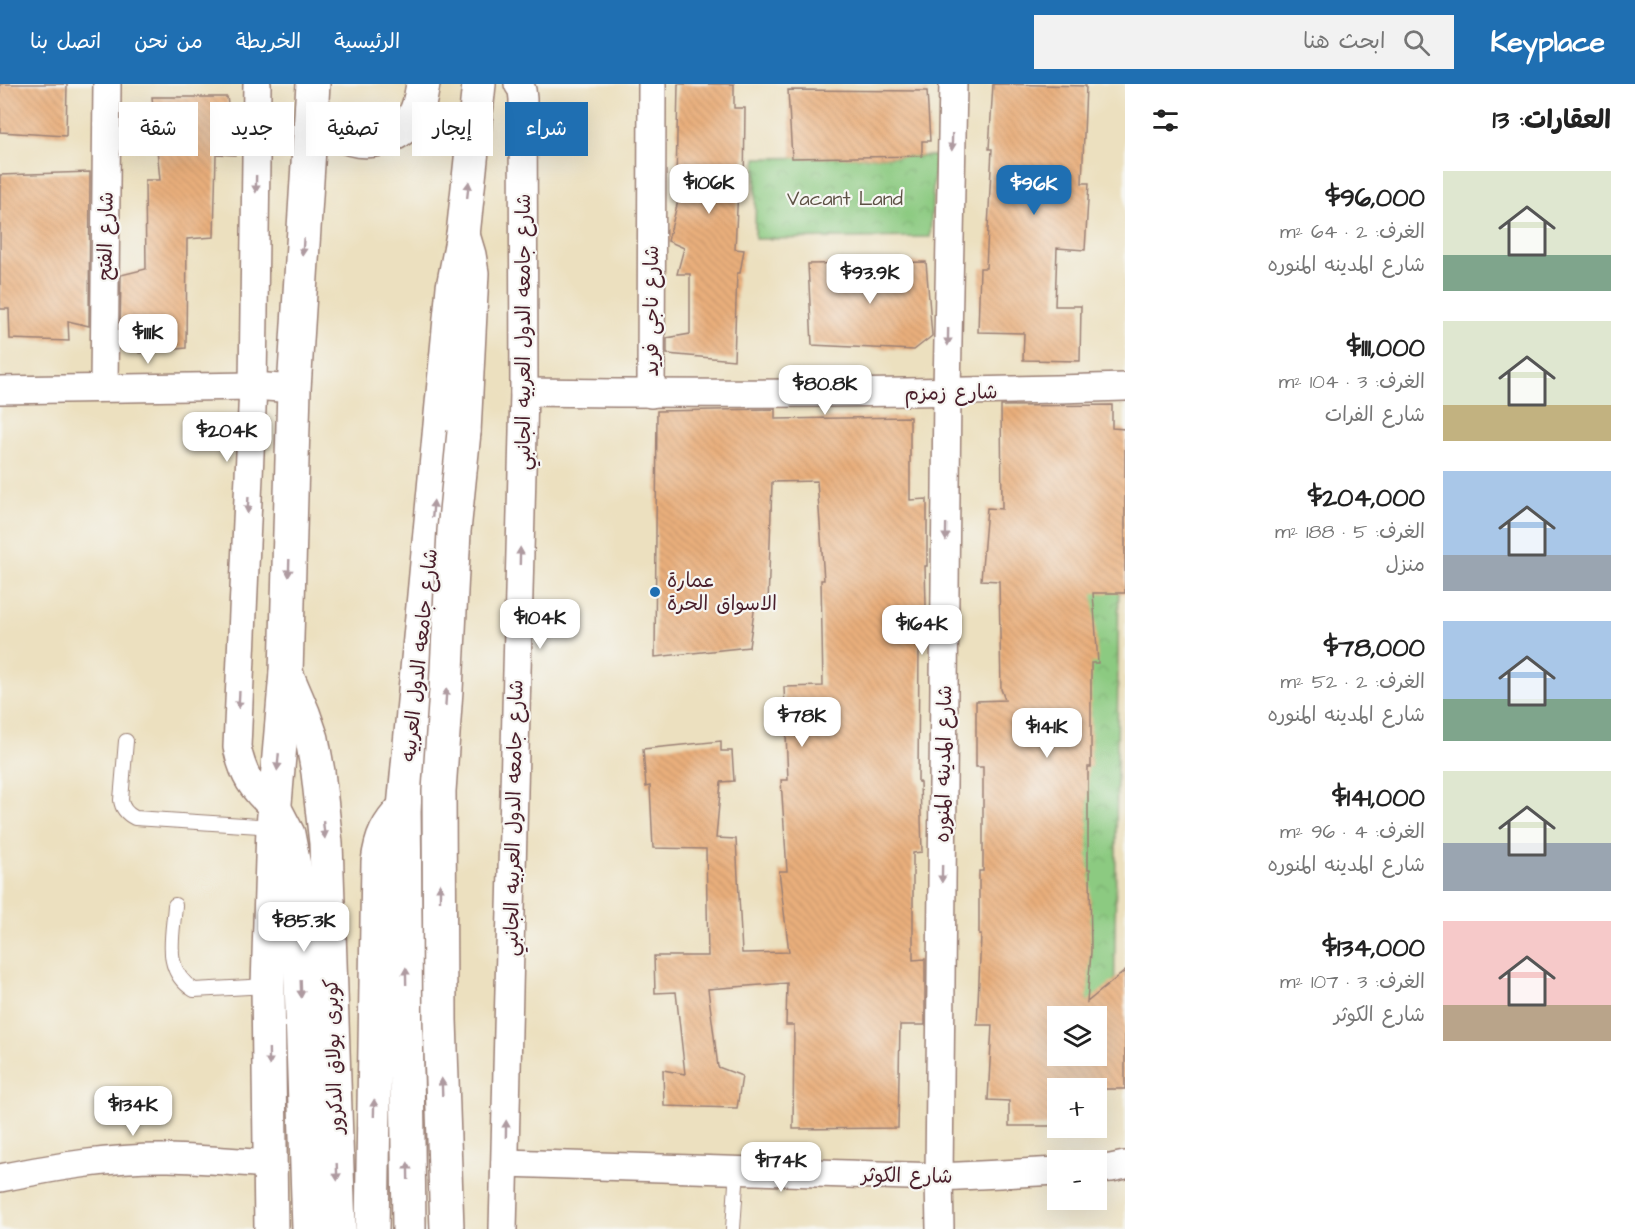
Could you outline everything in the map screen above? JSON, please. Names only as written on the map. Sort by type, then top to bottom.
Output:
[{"type":"main road","points":[[312,95],[327,124],[337,132],[362,141],[377,140],[392,136],[415,114],[423,84]]},
{"type":"main road","name":"شارع جامعه الدول العربيه","points":[[409,1229],[404,808],[453,287],[463,235],[479,84]]},
{"type":"main road","points":[[271,1229],[268,986],[274,818],[286,672],[294,389],[312,95]]},
{"type":"main road","points":[[447,1229],[440,1020],[440,791],[454,531],[464,432],[472,273],[463,235]]},
{"type":"main road","name":"كوبرى بولاق الدكرور","points":[[286,672],[312,739],[326,843],[339,1229]]},
{"type":"main road","name":"كوبرى بولاق الدكرور","points":[[372,1229],[378,862],[385,831],[404,808]]},
{"type":"main road","points":[[274,818],[288,834],[298,887],[309,1229]]},
{"type":"street","name":"شارع الفتح","points":[[104,388],[107,84]]},
{"type":"street","points":[[257,84],[253,386],[237,747],[249,782],[274,818]]},
{"type":"street","name":"شارع جامعه الدول العربيه الجانبي","points":[[503,1229],[524,392],[523,99],[522,90],[518,84]]},
{"type":"street","name":"شارع ناجى فريد","points":[[651,394],[652,84]]},
{"type":"street","name":"شارع المدينه المنوره","points":[[940,1229],[947,392],[953,84]]},
{"type":"street","points":[[0,390],[253,386],[294,389]]},
{"type":"street","name":"شارع زمزم","points":[[524,392],[651,394],[947,392],[1125,387]]},
{"type":"street","points":[[0,1178],[50,1168],[120,1160],[168,1158],[270,1164]]},
{"type":"street","name":"شارع الكوثر","points":[[505,1162],[939,1177],[1047,1172]]},
{"type":"street","points":[[1107,1168],[1125,1165]]},
{"type":"lane","points":[[126,741],[121,800],[129,816],[135,818],[274,818]]},
{"type":"lane","points":[[175,905],[173,967],[185,984],[194,990],[268,986]]},
{"type":"lane","points":[[733,1229],[737,1169]]},
{"type":"green space","name":"Vacant Land","points":[[935,156],[930,237],[755,239],[756,158]]},
{"type":"green space","points":[[1073,475],[1120,477],[1114,1038],[1107,1030],[1107,1006],[1076,1006]]},
{"type":"building","points":[[0,84],[67,84],[66,136],[0,132]]},
{"type":"building","points":[[678,84],[734,84],[734,108],[745,108],[744,190],[738,189],[735,249],[744,250],[740,273],[737,273],[734,360],[667,354],[667,338],[690,334],[690,274],[677,274],[684,248],[668,241],[682,185],[676,185]]},
{"type":"building","points":[[993,84],[1086,86],[1082,183],[1089,183],[1085,250],[1057,248],[1055,306],[1081,306],[1080,361],[1023,360],[1024,333],[978,332],[980,268],[986,268]]},
{"type":"building","points":[[788,90],[927,91],[930,141],[922,141],[922,156],[792,158]]},
{"type":"building","points":[[152,97],[227,97],[228,102],[210,102],[210,156],[216,156],[214,237],[187,239],[186,348],[139,353],[139,338],[120,333],[121,275],[146,269],[145,180],[160,180],[158,156],[198,156],[198,102],[152,102]]},
{"type":"building","points":[[90,172],[89,326],[68,321],[69,341],[10,339],[9,309],[0,309],[0,175]]},
{"type":"building","points":[[926,262],[932,336],[914,350],[812,345],[808,264]]},
{"type":"building","points":[[1112,405],[1112,428],[1125,429],[1125,593],[1093,593],[1098,663],[1091,663],[1088,869],[1090,869],[1091,952],[1087,1002],[1125,971],[1125,1089],[1107,1089],[1107,1078],[1047,1078],[1047,1126],[1009,1126],[1009,1101],[988,1100],[992,1025],[977,1025],[981,935],[979,935],[979,871],[983,871],[983,767],[976,767],[976,701],[1005,700],[1001,689],[999,581],[981,580],[987,508],[1002,509],[1001,406]]},
{"type":"building","points":[[775,409],[775,419],[910,417],[910,500],[927,499],[927,566],[925,566],[927,645],[919,645],[918,782],[920,782],[922,852],[913,853],[913,960],[925,959],[925,1025],[900,1025],[898,1128],[793,1129],[794,1025],[786,1025],[787,983],[708,989],[718,1067],[742,1076],[737,1108],[664,1106],[663,1070],[685,1074],[676,992],[655,993],[654,956],[708,956],[706,849],[653,848],[650,786],[646,787],[643,749],[721,741],[721,751],[732,751],[734,781],[721,782],[716,838],[736,839],[742,953],[789,952],[779,871],[787,871],[781,780],[788,780],[784,687],[823,686],[821,580],[824,580],[817,481],[772,482],[768,605],[755,604],[749,647],[655,657],[657,411]]},
{"type":"place","name":"عمارة الاسواق الحرة","points":[[655,592]]}]
